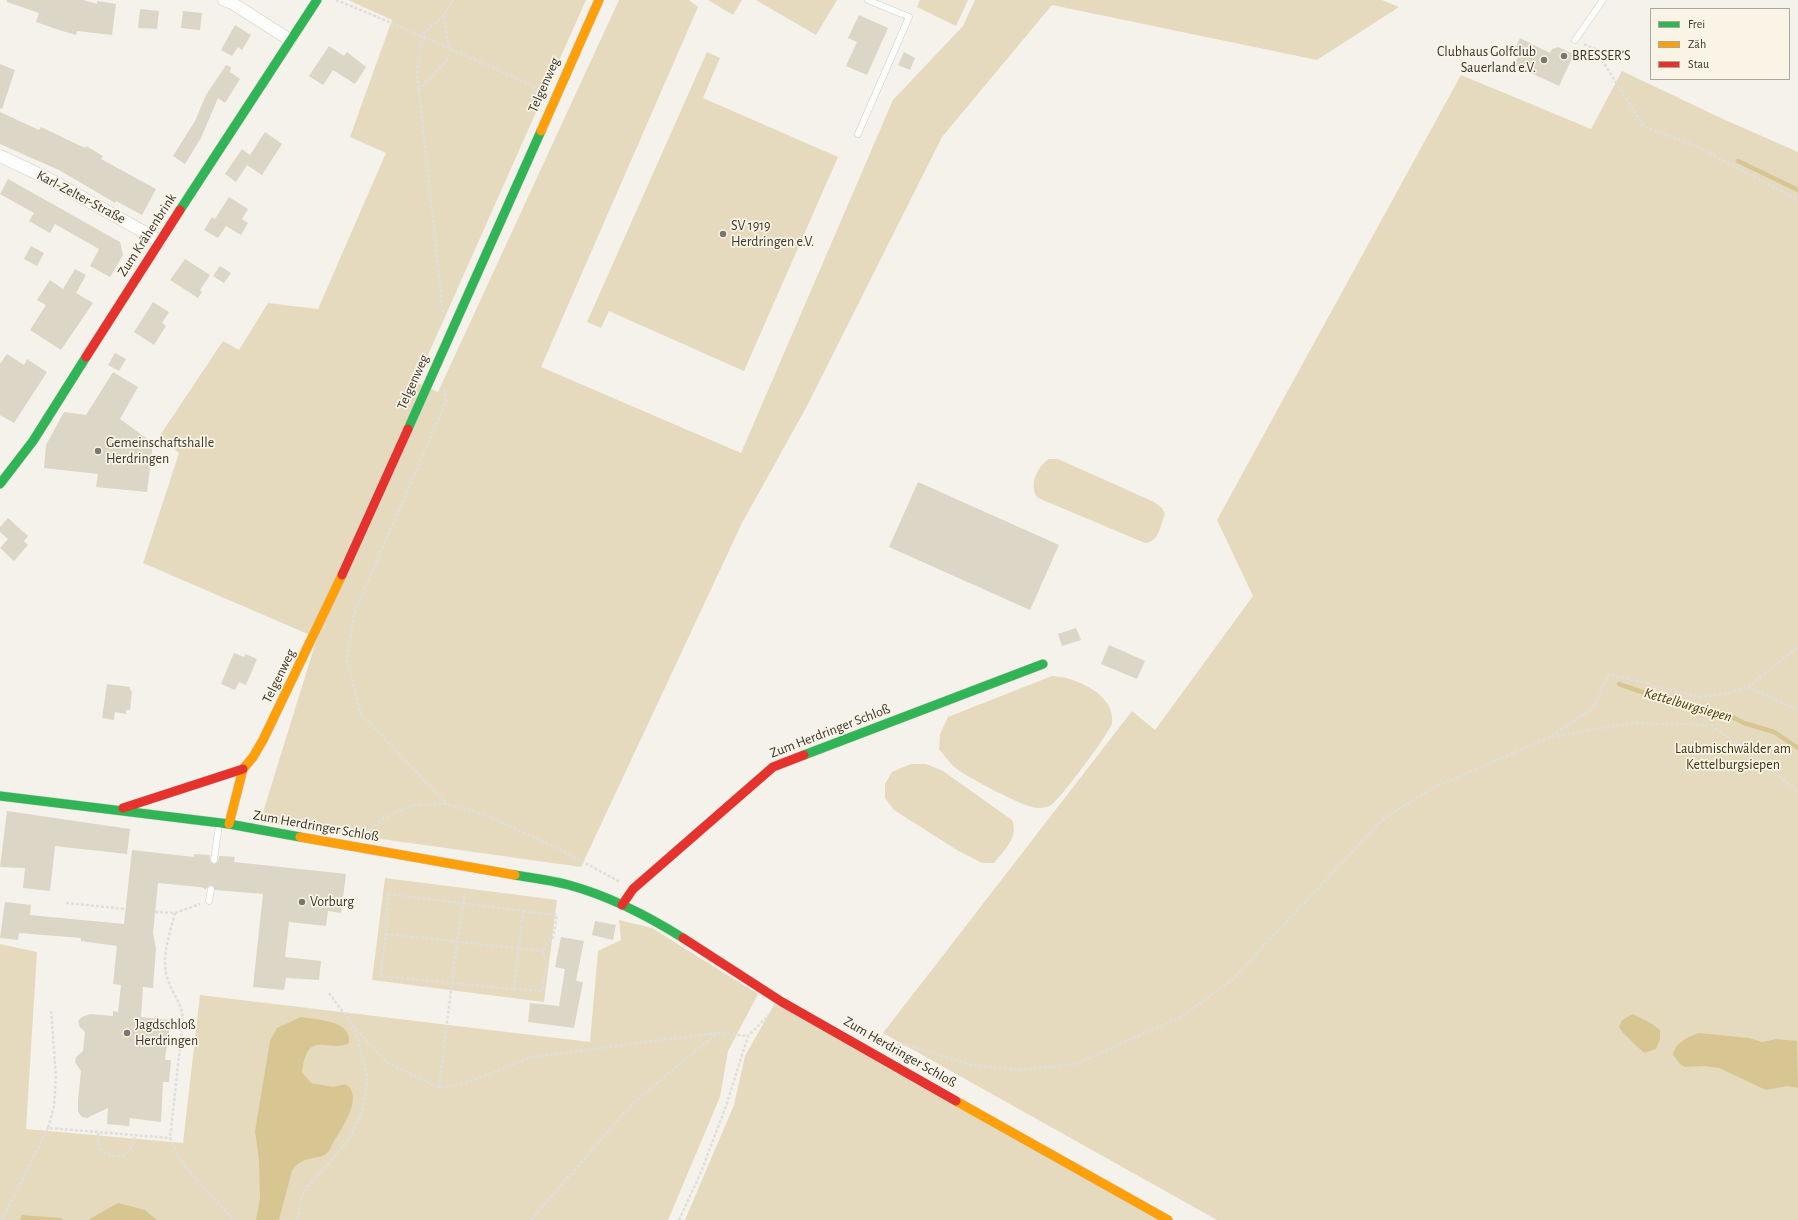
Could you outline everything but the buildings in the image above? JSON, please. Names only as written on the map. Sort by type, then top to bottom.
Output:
[{"type":"street","points":[[224,0],[232,3],[290,40]]},
{"type":"street","name":"Zum Krähenbrink","points":[[0,484],[33,441],[160,241],[317,0]]},
{"type":"street","name":"Telgenweg","points":[[229,824],[243,769],[263,740],[305,656],[395,459],[555,95],[599,0]]},
{"type":"street","name":"Karl-Zelter-Straße","points":[[0,156],[51,180],[160,241]]},
{"type":"street","name":"Zum Herdringer Schloß","points":[[622,905],[633,889],[773,767],[1043,664]]},
{"type":"street","points":[[116,810],[243,769]]},
{"type":"street","name":"Zum Herdringer Schloß","points":[[0,796],[229,824],[353,848],[569,885],[622,905],[659,923],[782,1002],[1168,1220]]},
{"type":"lane","points":[[858,134],[909,17],[868,0]]},
{"type":"lane","points":[[1575,40],[1603,0]]},
{"type":"lane","points":[[214,860],[219,823]]},
{"type":"lane","points":[[209,900],[211,889]]},
{"type":"path","points":[[336,0],[422,35],[451,50],[555,95]]},
{"type":"path","points":[[451,50],[448,45],[444,15],[453,0]]},
{"type":"path","points":[[1575,40],[1595,49],[1644,127],[1696,146],[1798,200]]},
{"type":"path","points":[[419,91],[424,82],[445,64],[451,50]]},
{"type":"path","points":[[884,1042],[906,1045],[980,1066],[1021,1070],[1076,1064],[1181,1017],[1232,980],[1383,819],[1433,788],[1550,737],[1594,708],[1609,674],[1700,697],[1723,694],[1748,687],[1798,647]]},
{"type":"path","points":[[1748,687],[1798,710]]},
{"type":"path","points":[[1550,737],[1631,723],[1711,725],[1748,750],[1798,792]]},
{"type":"path","points":[[353,848],[382,819],[388,816],[412,805],[447,804],[493,818],[563,851],[633,889]]},
{"type":"path","points":[[439,1088],[457,942],[465,892]]},
{"type":"path","points":[[388,894],[463,903],[557,915],[553,938],[543,951],[544,957],[548,963],[542,991],[380,976],[386,934],[388,894]]},
{"type":"path","points":[[155,912],[175,914],[209,900]]},
{"type":"path","points":[[66,903],[126,909]]},
{"type":"path","points":[[514,989],[523,911]]},
{"type":"path","points":[[175,914],[166,950],[165,968],[168,980],[182,1008],[183,1020],[170,1138],[179,1158],[192,1176],[234,1220]]},
{"type":"path","points":[[386,934],[543,951]]},
{"type":"path","points":[[329,993],[354,1028],[388,1062],[439,1088],[469,1082],[531,1057],[718,1033],[748,1036]]},
{"type":"path","points":[[679,1220],[701,1172],[726,1106],[748,1036],[782,1002]]},
{"type":"path","points":[[2,1220],[48,1128],[54,1106],[56,1076],[51,1011]]},
{"type":"path","points":[[297,1220],[302,1197],[306,1189],[347,1142],[359,1119],[366,1096],[367,1075],[354,1028]]},
{"type":"path","points":[[531,1220],[632,1104],[718,1033]]},
{"type":"path","points":[[48,1128],[170,1138]]},
{"type":"path","points":[[98,1133],[98,1143],[102,1150],[110,1155],[118,1156],[127,1153],[130,1150],[135,1135]]},
{"type":"green space","points":[[348,0],[586,0],[416,382],[438,392],[619,0],[689,0],[698,7],[541,367],[741,453],[893,100],[963,26],[975,0],[1382,0],[1399,7],[1317,60],[1052,5],[942,137],[807,406],[742,523],[581,867],[260,822],[317,638],[143,563],[179,453],[159,437],[223,341],[239,350],[268,303],[318,309],[386,153],[350,137],[392,20]]},
{"type":"green space","points":[[708,0],[742,0],[733,15]]},
{"type":"green space","points":[[756,0],[837,0],[816,35]]},
{"type":"green space","points":[[920,0],[968,0],[956,26],[917,7]]},
{"type":"green space","name":"SV 1919 Herdringen e.V.","points":[[707,52],[720,58],[703,98],[838,157],[744,371],[609,311],[601,328],[587,322]]},
{"type":"green space","name":"Laubmischwälder am Kettelburgsiepen","points":[[1622,71],[1723,119],[1798,152],[1798,1220],[1217,1220],[883,1033],[1132,711],[1155,730],[1253,596],[1217,520],[1461,75],[1591,129]]},
{"type":"green space","points":[[1049,459],[1058,459],[1154,502],[1162,508],[1165,514],[1156,537],[1150,542],[1145,543],[1038,498],[1034,488],[1035,477],[1041,466]]},
{"type":"green space","points":[[1052,676],[1062,677],[1083,684],[1101,696],[1108,704],[1112,713],[1112,723],[1084,766],[1064,792],[1051,805],[1042,808],[1032,807],[1022,804],[998,792],[957,769],[939,749],[940,734],[948,717]]},
{"type":"green space","points":[[911,764],[926,764],[943,771],[1012,820],[1014,832],[1010,843],[994,863],[982,863],[957,850],[894,810],[885,798],[885,784],[892,772]]},
{"type":"green space","points":[[385,878],[557,900],[544,1002],[372,980]]},
{"type":"green space","points":[[619,920],[652,928],[758,994],[728,1051],[720,1097],[668,1220],[0,1220],[0,944],[37,952],[26,1129],[183,1143],[200,995],[590,1042],[598,951],[621,940]]},
{"type":"green space","points":[[775,1003],[1159,1220],[685,1220],[734,1105],[745,1056]]},
{"type":"shaded area","points":[[1633,1014],[1660,1030],[1660,1039],[1656,1049],[1644,1053],[1623,1033],[1619,1027],[1622,1020]]},
{"type":"shaded area","points":[[301,1017],[324,1020],[340,1025],[348,1035],[349,1043],[341,1046],[314,1046],[309,1050],[305,1058],[302,1072],[311,1083],[333,1087],[345,1084],[351,1089],[353,1095],[352,1103],[350,1112],[328,1152],[325,1155],[301,1162],[292,1171],[279,1220],[256,1220],[260,1198],[259,1160],[255,1131],[270,1041],[277,1028]]},
{"type":"shaded area","points":[[1699,1033],[1749,1038],[1762,1042],[1777,1039],[1797,1041],[1798,1088],[1787,1086],[1766,1090],[1719,1068],[1704,1066],[1685,1067],[1680,1064],[1673,1055],[1674,1050],[1679,1043]]},
{"type":"shaded area","points":[[118,1203],[145,1210],[157,1220],[88,1220]]},
{"type":"shaded area","points":[[22,1215],[61,1218],[64,1220],[20,1220]]},
{"type":"waterway","points":[[1738,161],[1798,190]]},
{"type":"waterway","name":"Kettelburgsiepen","points":[[1619,684],[1706,714],[1724,713],[1744,723],[1774,732],[1798,748]]},
{"type":"traffic: fast","points":[[180,210],[317,0]]},
{"type":"traffic: fast","points":[[408,429],[541,131]]},
{"type":"traffic: fast","points":[[0,484],[33,441],[86,357]]},
{"type":"traffic: fast","points":[[804,755],[1043,664]]},
{"type":"traffic: fast","points":[[0,796],[229,824],[300,837]]},
{"type":"traffic: fast","points":[[515,875],[562,883],[599,895],[642,914],[683,938]]},
{"type":"traffic: slow","points":[[541,131],[599,0]]},
{"type":"traffic: slow","points":[[229,824],[243,769],[253,757],[263,740],[342,575]]},
{"type":"traffic: slow","points":[[300,837],[515,875]]},
{"type":"traffic: slow","points":[[956,1101],[1168,1220]]},
{"type":"traffic: jam","points":[[86,357],[180,210]]},
{"type":"traffic: jam","points":[[342,575],[408,429]]},
{"type":"traffic: jam","points":[[622,905],[633,889],[773,767],[804,755]]},
{"type":"traffic: jam","points":[[123,808],[243,769]]},
{"type":"traffic: jam","points":[[683,938],[782,1002],[956,1101]]},
{"type":"place","name":"BRESSER'S","points":[[1564,56]]},
{"type":"place","name":"Clubhaus Golfclub Sauerland e.V.","points":[[1544,60]]},
{"type":"place","name":"SV 1919 Herdringen e.V.","points":[[723,234]]},
{"type":"place","name":"Gemeinschaftshalle Herdringen","points":[[98,451]]},
{"type":"place","name":"Vorburg","points":[[302,902]]},
{"type":"place","name":"Jagdschloß Herdringen","points":[[127,1033]]}]
